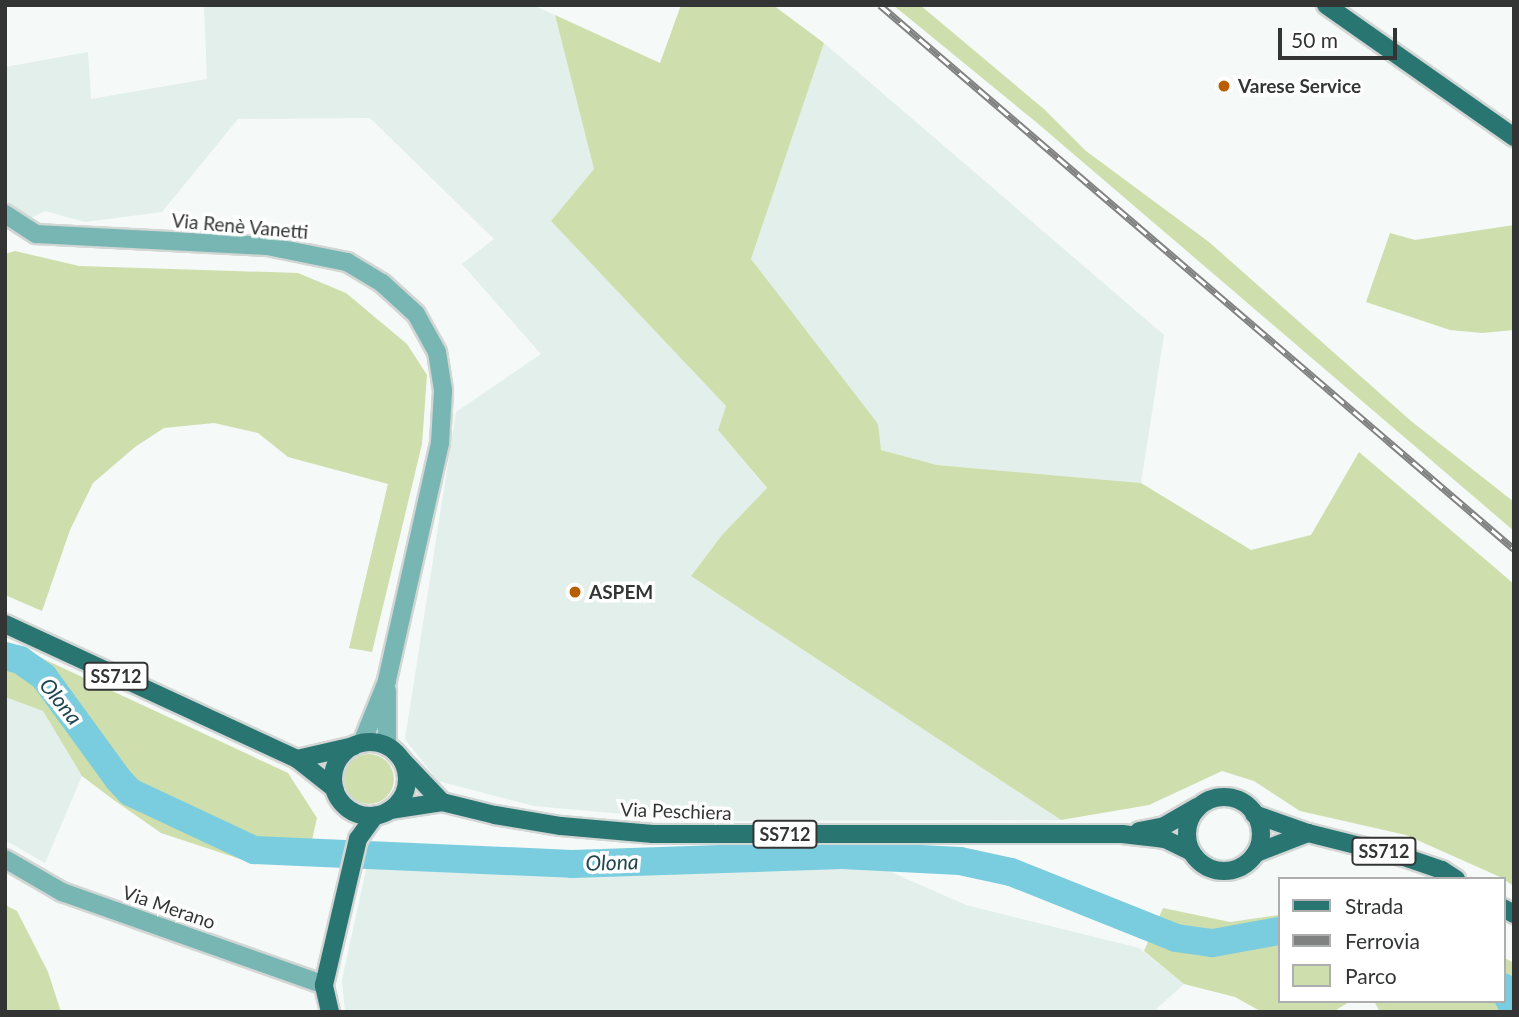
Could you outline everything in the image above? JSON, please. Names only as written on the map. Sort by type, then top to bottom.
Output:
[{"type":"main road","points":[[1326,5],[1514,137]]},
{"type":"main road","name":"SS712","points":[[5,624],[298,759],[335,789],[342,804],[355,813]]},
{"type":"main road","points":[[335,789],[336,765],[358,745]]},
{"type":"main road","points":[[298,759],[358,745],[387,746],[442,802]]},
{"type":"main road","points":[[358,839],[404,793],[407,782],[402,760]]},
{"type":"main road","name":"Via Peschiera","points":[[1122,834],[1164,826],[1201,805],[1224,797],[1236,799],[1254,814],[1308,833],[1404,857],[1451,877]]},
{"type":"main road","name":"Via Peschiera","points":[[355,813],[383,813],[442,802],[495,816],[561,826],[653,834],[1122,834],[1165,839],[1190,851],[1198,861],[1216,871],[1232,871],[1256,853],[1308,833]]},
{"type":"main road","points":[[1190,851],[1187,826],[1201,805]]},
{"type":"main road","points":[[330,1012],[324,985],[358,839],[355,813]]},
{"type":"main road","points":[[1254,814],[1261,833],[1256,853]]},
{"type":"street","name":"Via Renè Vanetti","points":[[5,214],[36,234],[267,246],[347,262],[382,283],[416,314],[438,352],[443,391],[440,443],[387,681],[358,745]]},
{"type":"street","name":"Via Renè Vanetti","points":[[387,681],[387,746]]},
{"type":"street","name":"Via Merano","points":[[5,859],[62,892],[324,985]]},
{"type":"shaded area","points":[[204,5],[532,5],[555,15],[594,169],[551,221],[726,406],[718,430],[767,489],[722,535],[691,576],[1061,820],[703,821],[534,806],[438,781],[405,739],[456,412],[541,354],[462,264],[494,239],[370,118],[238,119],[162,212],[85,222],[45,211],[5,230],[5,67],[88,52],[91,99],[207,79]]},
{"type":"shaded area","points":[[824,43],[1164,335],[1141,483],[937,465],[881,450],[751,259]]},
{"type":"shaded area","points":[[5,697],[43,711],[82,776],[45,863],[5,840]]},
{"type":"shaded area","points":[[870,863],[966,905],[1139,948],[1184,984],[1153,1012],[345,1012],[342,980],[367,865],[525,874]]},
{"type":"green space","points":[[681,5],[773,5],[824,43],[751,259],[878,424],[881,450],[937,465],[1141,483],[1251,550],[1311,535],[1359,452],[1514,584],[1514,886],[1505,880],[1505,877],[1406,835],[1300,811],[1254,781],[1222,771],[1149,805],[1061,820],[691,576],[722,535],[767,488],[718,430],[726,406],[551,221],[594,169],[555,15],[660,63]]},
{"type":"green space","points":[[893,5],[920,5],[1045,110],[1086,151],[1209,242],[1411,421],[1514,502],[1514,531],[1036,122]]},
{"type":"green space","points":[[1514,225],[1514,330],[1482,333],[1450,330],[1366,302],[1390,233],[1415,240]]},
{"type":"green space","points":[[15,251],[79,266],[298,273],[346,293],[407,344],[427,375],[422,444],[372,652],[349,648],[388,484],[288,457],[258,433],[214,423],[164,428],[135,447],[93,483],[70,530],[42,611],[5,595],[5,254]]},
{"type":"green space","points":[[5,641],[288,773],[317,818],[306,866],[243,860],[161,833],[111,798],[82,776],[43,711],[5,697]]},
{"type":"green space","points":[[369,754],[386,762],[394,779],[386,796],[369,804],[352,796],[344,779],[352,762]]},
{"type":"green space","points":[[5,905],[17,911],[48,972],[61,1012],[5,1012]]},
{"type":"green space","points":[[1163,908],[1230,922],[1278,915],[1278,1003],[1347,1003],[1333,1012],[1262,1012],[1235,997],[1184,984],[1144,951]]},
{"type":"green space","points":[[1505,958],[1514,963],[1514,1012],[1380,1012],[1375,1003],[1505,1003]]},
{"type":"waterway","name":"Olona","points":[[5,656],[20,660],[44,677],[130,792],[254,850],[572,864],[842,855],[960,861],[1011,872],[1176,938],[1213,943],[1278,931]]},
{"type":"waterway","name":"Olona","points":[[1505,991],[1514,1010]]},
{"type":"railway","points":[[880,5],[1514,549]]},
{"type":"place","name":"Varese Service","points":[[1224,86]]},
{"type":"place","name":"ASPEM","points":[[575,592]]}]
